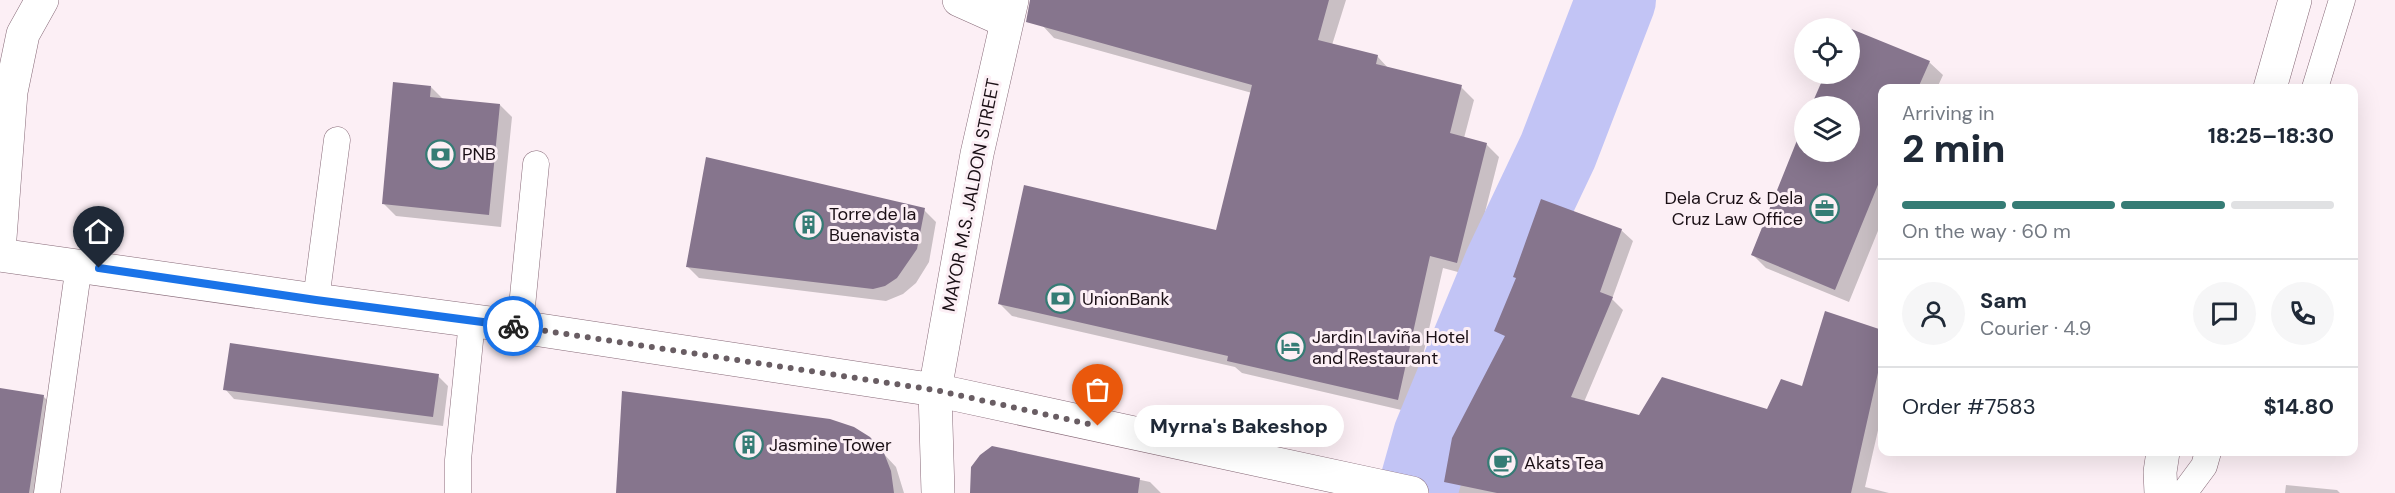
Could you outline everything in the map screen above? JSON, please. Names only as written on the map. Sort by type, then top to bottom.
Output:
[{"type":"main road","points":[[0,238],[11,92],[23,34],[42,0]]},
{"type":"main road","points":[[959,0],[1009,11]]},
{"type":"main road","points":[[2271,84],[2295,0]]},
{"type":"main road","name":"MAYOR M.S. JALDON STREET","points":[[938,493],[935,390],[977,154],[1009,11]]},
{"type":"main road","points":[[0,255],[520,327],[935,390],[1400,491]]},
{"type":"main road","points":[[2161,493],[2162,456]]},
{"type":"lane","points":[[2316,84],[2342,0]]},
{"type":"lane","points":[[316,300],[337,140]]},
{"type":"lane","points":[[520,327],[536,164]]},
{"type":"lane","points":[[47,493],[79,266]]},
{"type":"lane","points":[[458,493],[458,460],[472,321]]},
{"type":"lane","points":[[2184,493],[2204,466],[2207,456]]},
{"type":"building","points":[[1030,0],[1329,0],[1318,40],[1378,55],[1376,64],[1462,85],[1450,133],[1487,143],[1457,263],[1430,256],[1398,400],[1227,361],[1228,356],[998,304],[1024,185],[1216,230],[1252,85],[1026,22]]},
{"type":"building","points":[[1860,32],[1930,61],[1920,84],[1878,84],[1878,185],[1835,290],[1751,255],[1794,148],[1794,162],[1860,162],[1860,96],[1815,96],[1821,84],[1860,84]]},
{"type":"building","name":"PNB","points":[[393,82],[431,86],[430,97],[500,104],[489,215],[382,204]]},
{"type":"building","name":"Torre de la Buenavista","points":[[706,157],[925,208],[917,249],[897,278],[885,286],[873,289],[686,267]]},
{"type":"building","points":[[1541,199],[1622,229],[1600,292],[1613,297],[1571,397],[1639,415],[1662,377],[1767,409],[1781,379],[1802,386],[1825,311],[1878,329],[1878,373],[1851,493],[1497,493],[1444,482],[1452,438],[1505,336],[1494,331],[1516,278],[1513,277]]},
{"type":"building","points":[[230,343],[439,374],[433,417],[223,390]]},
{"type":"building","points":[[0,388],[44,395],[29,493],[0,493]]},
{"type":"building","name":"Jasmine Tower","points":[[622,391],[830,419],[854,427],[870,437],[884,453],[891,471],[894,493],[616,493]]},
{"type":"building","points":[[992,446],[1140,478],[1138,493],[970,493],[971,467],[980,455]]},
{"type":"waterway","points":[[1417,493],[1433,436],[1503,267],[1558,151],[1616,0]]},
{"type":"way so far","points":[[513,326],[935,390],[1098,426]]},
{"type":"place","name":"PNB","points":[[441,154]]},
{"type":"place","name":"Dela Cruz & Dela Cruz Law Office","points":[[1824,208]]},
{"type":"place","name":"Torre de la Buenavista","points":[[808,224]]},
{"type":"place","name":"UnionBank","points":[[1061,299]]},
{"type":"place","name":"Jardin Laviña Hotel and Restaurant","points":[[1291,347]]},
{"type":"place","name":"Myrna's Bakeshop","points":[[1098,426]]},
{"type":"place","name":"Jasmine Tower","points":[[748,445]]},
{"type":"place","name":"Akats Tea","points":[[1503,463]]},
{"type":"route","points":[[99,268],[513,326]]}]
